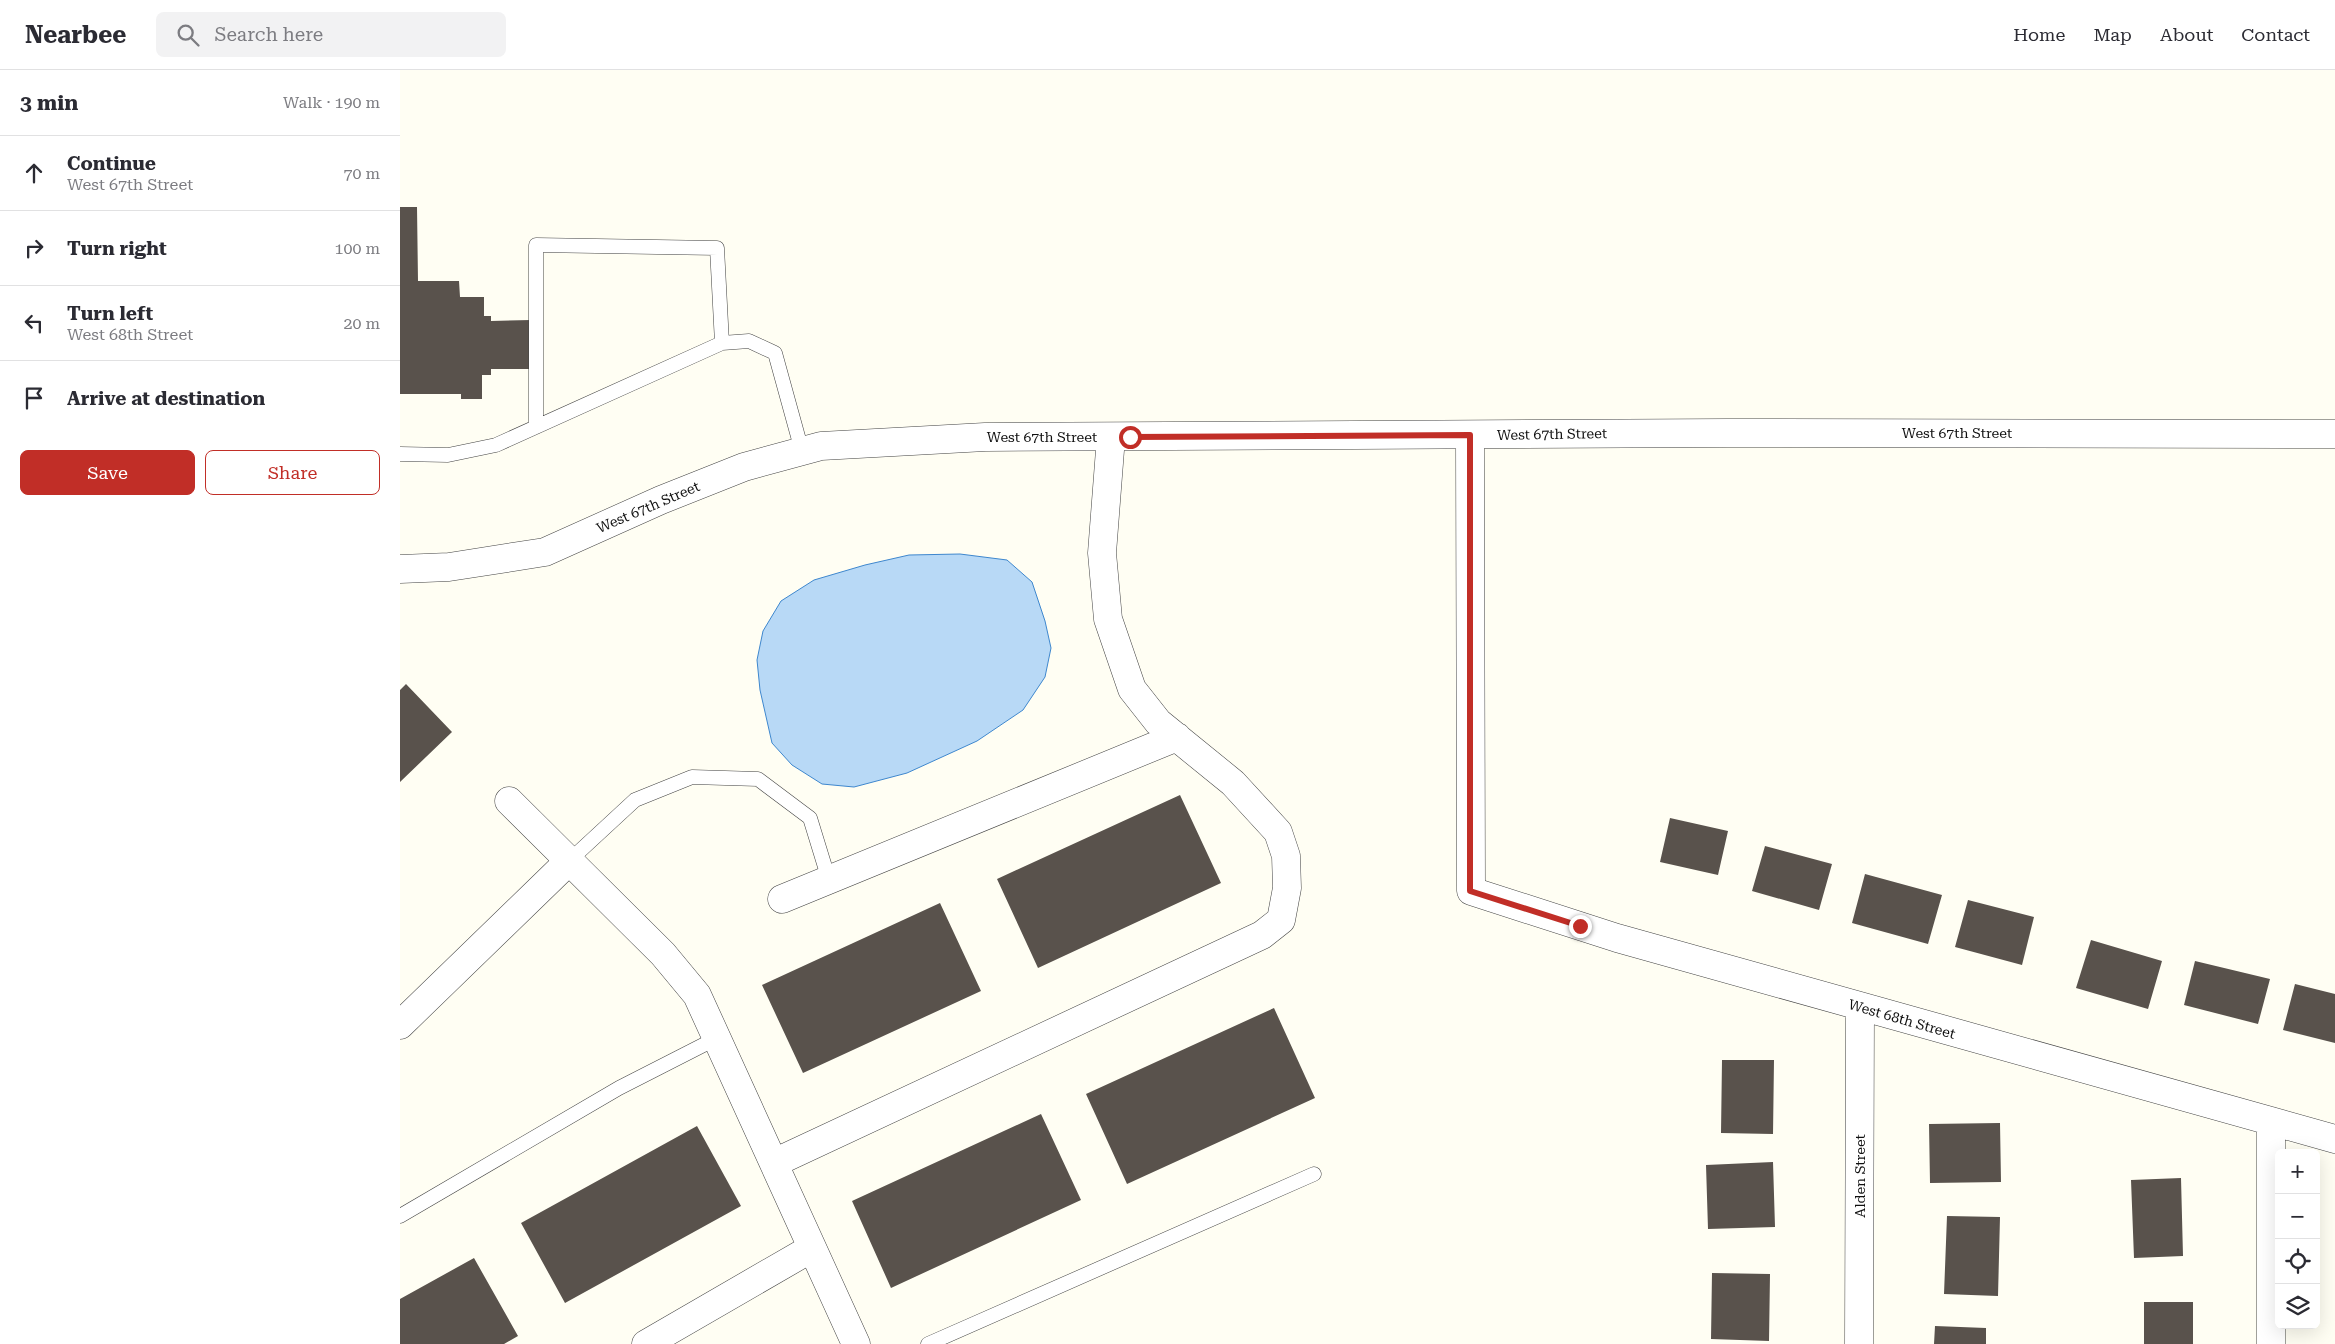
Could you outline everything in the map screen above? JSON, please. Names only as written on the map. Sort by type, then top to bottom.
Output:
[{"type":"street","name":"West 67th Street","points":[[400,569],[449,567],[545,552],[680,492],[744,467],[821,446],[985,437],[1726,433],[2335,434]]},
{"type":"street","name":"West 68th Street","points":[[1470,435],[1470,891],[1617,938],[1860,1008],[2335,1139]]},
{"type":"street","points":[[774,1163],[1262,935],[1280,920],[1286,880],[1286,856],[1278,832],[1233,783],[1158,722],[1132,689],[1108,619],[1102,553],[1111,437]]},
{"type":"street","points":[[782,899],[1176,737]]},
{"type":"street","points":[[509,801],[662,954],[697,995],[856,1344]]},
{"type":"street","points":[[400,1024],[569,861]]},
{"type":"street","name":"Alden Street","points":[[1859,1344],[1860,1008]]},
{"type":"street","points":[[2271,1121],[2271,1344]]},
{"type":"street","points":[[646,1344],[812,1248]]},
{"type":"lane","points":[[536,427],[536,245],[717,248],[722,343]]},
{"type":"lane","points":[[400,454],[448,454],[496,444],[722,343],[749,341],[775,353],[802,451]]},
{"type":"lane","points":[[569,861],[635,800],[692,777],[758,779],[810,818],[829,880]]},
{"type":"lane","points":[[400,1216],[619,1088],[717,1038]]},
{"type":"lane","points":[[928,1344],[1314,1174]]},
{"type":"water","points":[[960,554],[1007,560],[1032,582],[1045,621],[1051,648],[1045,677],[1023,710],[977,741],[907,773],[854,787],[822,784],[792,765],[772,743],[760,690],[757,660],[763,631],[781,601],[814,580],[865,565],[909,555]]},
{"type":"building","points":[[400,207],[417,207],[418,281],[459,281],[460,297],[484,297],[484,316],[491,316],[491,321],[531,320],[531,369],[491,369],[491,375],[482,375],[482,399],[461,399],[461,394],[400,394]]},
{"type":"building","points":[[406,684],[452,732],[400,782],[400,690]]},
{"type":"building","points":[[1180,795],[1221,883],[1038,968],[997,879]]},
{"type":"building","points":[[1670,818],[1728,831],[1718,875],[1660,862]]},
{"type":"building","points":[[1765,846],[1832,864],[1819,910],[1752,891]]},
{"type":"building","points":[[1865,874],[1942,895],[1928,944],[1852,923]]},
{"type":"building","points":[[1968,900],[2034,917],[2022,965],[1955,947]]},
{"type":"building","points":[[940,903],[981,991],[803,1073],[762,985]]},
{"type":"building","points":[[2091,940],[2162,961],[2148,1009],[2076,988]]},
{"type":"building","points":[[2195,961],[2270,979],[2258,1024],[2184,1005]]},
{"type":"building","points":[[2295,984],[2335,994],[2335,1043],[2283,1030]]},
{"type":"building","points":[[1274,1008],[1315,1098],[1127,1184],[1086,1094]]},
{"type":"building","points":[[1722,1060],[1774,1060],[1773,1134],[1721,1133]]},
{"type":"building","points":[[1041,1114],[1081,1200],[891,1288],[852,1201]]},
{"type":"building","points":[[2000,1123],[2001,1182],[1930,1183],[1929,1124]]},
{"type":"building","points":[[697,1126],[741,1206],[565,1303],[521,1223]]},
{"type":"building","points":[[1773,1162],[1775,1227],[1708,1229],[1706,1165]]},
{"type":"building","points":[[2181,1178],[2183,1256],[2134,1258],[2131,1180]]},
{"type":"building","points":[[1947,1216],[2000,1217],[1998,1296],[1944,1294]]},
{"type":"building","points":[[474,1258],[518,1336],[504,1344],[400,1344],[400,1299]]},
{"type":"building","points":[[1712,1273],[1770,1274],[1769,1341],[1711,1339]]},
{"type":"building","points":[[2144,1302],[2193,1302],[2193,1344],[2144,1344]]},
{"type":"building","points":[[1935,1326],[1986,1328],[1986,1344],[1934,1344]]},
{"type":"route","points":[[1130,437],[1470,435],[1470,891],[1580,926]]}]
